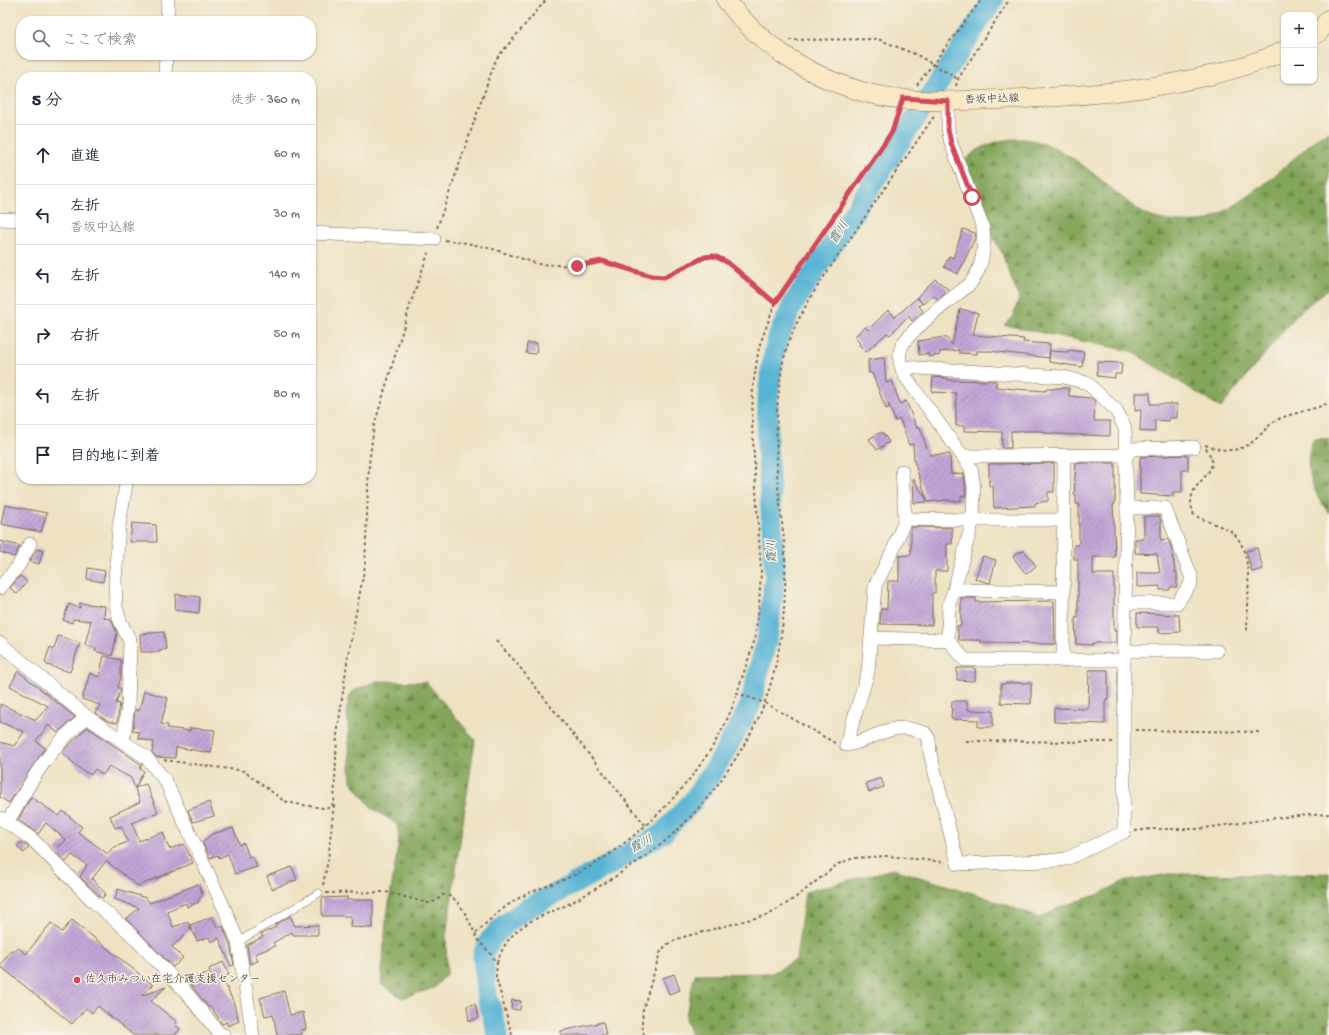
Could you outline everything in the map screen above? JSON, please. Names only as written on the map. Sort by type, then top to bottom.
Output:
[{"type":"main road","name":"香坂中込線","points":[[726,0],[750,28],[805,69],[832,82],[867,93],[908,99],[947,101],[1039,98],[1122,90],[1188,80],[1223,72],[1265,59],[1281,52]]},
{"type":"main road","points":[[1317,32],[1329,19]]},
{"type":"street","points":[[167,16],[168,0]]},
{"type":"street","points":[[165,72],[166,60]]},
{"type":"street","points":[[947,101],[948,129],[951,143],[983,228],[984,242],[981,265],[977,275],[970,284],[914,332],[903,344],[900,358],[901,367],[971,468],[974,487],[973,520],[949,604],[948,640],[965,660],[1063,661],[1217,651]]},
{"type":"street","points":[[0,219],[16,220]]},
{"type":"street","points":[[316,233],[434,239]]},
{"type":"street","points":[[901,367],[1064,377],[1087,383],[1116,410],[1124,428],[1127,455],[1126,603],[1124,656],[1124,832],[1066,859],[1048,862],[958,864],[930,753],[929,739],[925,733],[905,728],[894,729],[854,744],[846,745],[867,676],[872,638],[875,586],[894,548],[904,519],[902,471]]},
{"type":"street","points":[[1127,455],[1132,449],[1199,446]]},
{"type":"street","points":[[1063,661],[1064,455]]},
{"type":"street","points":[[963,456],[1127,455]]},
{"type":"street","points":[[123,741],[128,706],[130,641],[120,621],[116,607],[115,580],[119,526],[126,484]]},
{"type":"street","points":[[1126,603],[1177,603],[1191,583],[1191,576],[1165,508],[1127,508]]},
{"type":"street","points":[[904,519],[1064,520]]},
{"type":"street","points":[[0,588],[19,566],[30,544]]},
{"type":"street","points":[[954,590],[1064,592]]},
{"type":"street","points":[[872,638],[948,640]]},
{"type":"street","points":[[0,643],[87,717],[152,762],[169,786],[238,942],[252,1035]]},
{"type":"street","points":[[87,717],[74,727],[46,758],[4,820],[32,839],[95,903],[129,932],[185,991],[219,1033],[224,1035]]},
{"type":"lane","points":[[238,942],[319,893]]},
{"type":"path","points":[[497,963],[479,940],[458,902],[448,894],[442,895],[436,901],[428,903],[386,892],[319,893],[325,878],[328,860],[334,804],[338,728],[348,655],[365,566],[369,464],[374,426],[408,310],[496,59],[546,0]]},
{"type":"path","points":[[476,933],[513,902],[534,891],[553,886],[585,870],[615,850],[670,802],[704,758],[724,728],[731,712],[755,639],[759,606],[761,571],[752,424],[753,386],[759,347],[775,303],[892,132],[914,89],[981,0]]},
{"type":"path","points":[[512,1035],[496,978],[497,963],[502,948],[514,933],[530,922],[576,900],[657,847],[676,831],[703,805],[752,731],[765,703],[776,659],[783,614],[785,556],[777,470],[777,419],[781,371],[794,328],[814,292],[947,101],[958,79],[1009,0]]},
{"type":"path","points":[[767,42],[779,40],[878,39],[889,42],[934,64],[958,79]]},
{"type":"path","points":[[434,239],[467,243],[538,264],[577,266],[602,261],[657,277],[664,277],[705,257],[714,256],[727,262],[775,303]]},
{"type":"path","points":[[1199,446],[1221,450],[1241,449],[1258,437],[1269,424],[1282,418],[1329,403]]},
{"type":"path","points":[[1199,446],[1211,458],[1212,464],[1193,492],[1190,507],[1194,515],[1232,532],[1240,542],[1246,556],[1248,575],[1247,631]]},
{"type":"path","points":[[496,641],[514,660],[645,825]]},
{"type":"path","points":[[737,692],[765,703],[836,744],[846,745]]},
{"type":"path","points":[[966,741],[1262,732]]},
{"type":"path","points":[[152,762],[158,760],[244,771],[284,801],[323,808],[328,808],[334,804]]},
{"type":"path","points":[[1124,832],[1150,829],[1198,829],[1283,817],[1329,814]]},
{"type":"path","points":[[644,1035],[642,1023],[643,1009],[660,953],[666,945],[680,938],[770,914],[795,898],[838,864],[854,858],[886,856],[958,864]]},
{"type":"green space","points":[[1329,132],[1329,288],[1296,315],[1221,408],[1131,351],[1004,325],[1013,316],[1019,299],[1002,253],[968,191],[961,165],[979,149],[989,144],[1001,141],[1022,139],[1042,143],[1060,151],[1078,162],[1145,214],[1166,221],[1193,222],[1207,221],[1236,205],[1272,178],[1318,137]]},
{"type":"green space","points":[[1314,439],[1329,439],[1329,513],[1318,496],[1311,478],[1309,458],[1310,448]]},
{"type":"green space","points":[[377,681],[426,682],[475,740],[446,936],[447,973],[434,988],[402,998],[381,984],[386,922],[399,840],[397,824],[372,808],[351,781],[347,709],[351,692]]},
{"type":"green space","points":[[893,869],[982,896],[1040,918],[1060,907],[1097,895],[1123,882],[1168,874],[1276,875],[1329,873],[1329,1035],[691,1035],[685,1019],[695,974],[772,973],[796,960],[805,892]]},
{"type":"building","points":[[963,229],[975,233],[976,236],[958,274],[944,267],[949,256],[953,258]]},
{"type":"building","points":[[935,279],[948,289],[938,299],[933,295],[923,304],[917,297]]},
{"type":"building","points":[[917,298],[922,303],[919,306],[923,311],[912,321],[908,316],[890,335],[887,333],[866,352],[859,345],[860,343],[854,337],[865,327],[868,330],[888,310],[895,317]]},
{"type":"building","points":[[960,309],[978,313],[973,335],[1024,339],[1023,342],[1050,344],[1049,358],[990,351],[977,351],[977,354],[959,353],[959,350],[939,352],[940,355],[929,357],[928,353],[919,355],[918,341],[946,337],[952,345]]},
{"type":"building","points":[[527,343],[537,343],[536,354],[526,353]]},
{"type":"building","points":[[1068,350],[1084,352],[1082,367],[1049,362],[1050,351],[1068,352]]},
{"type":"building","points":[[884,358],[886,383],[892,381],[900,404],[906,401],[917,428],[920,427],[929,455],[950,454],[951,474],[964,473],[966,496],[961,496],[961,501],[949,500],[914,503],[913,478],[927,500],[914,461],[913,444],[909,445],[900,419],[895,421],[889,404],[889,408],[886,409],[872,373],[869,373],[868,360]]},
{"type":"building","points":[[1097,362],[1122,363],[1121,374],[1115,374],[1115,378],[1097,376]]},
{"type":"building","points":[[933,377],[948,378],[948,380],[996,381],[996,387],[1015,389],[1046,391],[1046,389],[1069,388],[1069,396],[1091,398],[1095,401],[1094,421],[1110,421],[1110,436],[1056,434],[1040,431],[1011,431],[1011,448],[1002,448],[1002,432],[964,431],[964,426],[956,426],[956,393],[932,392]]},
{"type":"building","points":[[1135,393],[1150,393],[1150,404],[1177,404],[1177,418],[1169,418],[1169,421],[1155,420],[1155,432],[1140,431],[1141,410],[1135,411]]},
{"type":"building","points":[[879,433],[883,433],[889,442],[877,450],[869,439]]},
{"type":"building","points":[[1188,455],[1188,470],[1182,470],[1182,492],[1173,492],[1173,496],[1140,494],[1140,457]]},
{"type":"building","points":[[1054,463],[1054,492],[1048,492],[1048,501],[1035,503],[1035,506],[994,508],[993,486],[989,486],[989,464]]},
{"type":"building","points":[[1076,463],[1115,463],[1115,504],[1113,504],[1115,557],[1093,557],[1093,574],[1114,574],[1114,631],[1116,631],[1116,643],[1092,643],[1092,645],[1076,644],[1075,618],[1078,618],[1078,559],[1074,559],[1074,545],[1079,545],[1079,504],[1076,504],[1076,495],[1074,495]]},
{"type":"building","points":[[5,505],[47,513],[41,532],[1,524]]},
{"type":"building","points":[[1144,516],[1159,516],[1161,521],[1161,540],[1168,539],[1171,547],[1175,572],[1177,572],[1177,587],[1170,587],[1170,590],[1160,590],[1160,586],[1137,587],[1137,573],[1160,573],[1157,554],[1135,553],[1135,539],[1144,539]]},
{"type":"building","points":[[132,523],[156,525],[157,542],[130,542]]},
{"type":"building","points":[[911,527],[952,528],[952,544],[947,544],[947,571],[935,571],[935,593],[932,593],[932,625],[880,624],[881,609],[887,609],[888,581],[899,581],[899,556],[911,555]]},
{"type":"building","points":[[0,541],[20,546],[14,557],[0,552]]},
{"type":"building","points":[[1257,548],[1263,569],[1252,572],[1246,551]]},
{"type":"building","points":[[37,549],[43,551],[39,564],[30,561]]},
{"type":"building","points":[[1024,550],[1036,566],[1026,574],[1013,557],[1020,551],[1021,553]]},
{"type":"building","points":[[983,556],[996,560],[990,583],[975,579]]},
{"type":"building","points":[[88,568],[105,571],[103,582],[87,579]]},
{"type":"building","points":[[20,576],[27,582],[17,594],[10,588]]},
{"type":"building","points":[[176,594],[200,597],[199,613],[175,610]]},
{"type":"building","points":[[961,598],[976,598],[976,602],[1054,601],[1055,644],[981,643],[981,640],[959,640],[957,626],[961,626]]},
{"type":"building","points":[[80,603],[105,606],[104,618],[111,619],[117,633],[112,656],[95,651],[96,648],[85,645],[91,621],[73,619],[72,623],[63,620],[69,604],[80,608]]},
{"type":"building","points":[[1137,613],[1179,615],[1180,632],[1159,633],[1159,627],[1137,627]]},
{"type":"building","points":[[164,632],[166,649],[159,650],[159,652],[141,652],[140,634]]},
{"type":"building","points":[[58,636],[80,643],[70,672],[47,665],[45,662],[50,647],[54,649]]},
{"type":"building","points":[[104,656],[121,660],[121,677],[118,687],[121,689],[116,703],[120,704],[117,723],[107,721],[95,713],[100,705],[82,699],[90,673],[99,677]]},
{"type":"building","points":[[957,668],[975,668],[975,681],[957,680]]},
{"type":"building","points":[[1089,670],[1108,670],[1108,699],[1106,699],[1105,704],[1105,724],[1054,722],[1054,708],[1088,709]]},
{"type":"building","points":[[18,671],[75,717],[58,733],[48,725],[36,741],[45,748],[9,803],[0,797],[0,742],[14,746],[24,732],[0,722],[0,704],[36,720],[48,706],[10,686]]},
{"type":"building","points":[[1031,683],[1031,704],[1001,703],[1001,684]]},
{"type":"building","points":[[144,691],[168,698],[161,724],[168,725],[167,728],[190,731],[190,728],[215,730],[211,753],[176,747],[175,758],[156,757],[152,752],[154,742],[138,738],[139,732],[133,731],[135,710],[139,711]]},
{"type":"building","points":[[952,701],[967,701],[968,710],[993,711],[993,727],[978,727],[978,720],[951,719]]},
{"type":"building","points":[[87,727],[142,765],[140,769],[144,771],[135,788],[146,784],[158,812],[132,823],[139,841],[163,832],[169,849],[184,844],[193,863],[138,886],[106,861],[92,879],[106,894],[102,898],[80,877],[87,865],[72,855],[66,862],[55,851],[66,840],[46,823],[38,834],[18,820],[31,797],[59,816],[63,811],[82,827],[78,832],[108,854],[112,848],[128,842],[121,826],[115,828],[110,816],[140,802],[131,778],[109,766],[103,775],[95,769],[91,775],[80,769],[62,752]]},
{"type":"building","points":[[881,778],[884,787],[869,792],[866,783]]},
{"type":"building","points":[[209,802],[214,816],[193,822],[188,810]]},
{"type":"building","points":[[233,828],[240,845],[244,843],[249,857],[253,856],[257,867],[235,874],[228,854],[219,858],[218,855],[210,858],[202,842],[212,834]]},
{"type":"building","points":[[21,842],[29,847],[24,853],[17,847]]},
{"type":"building","points":[[292,867],[297,880],[272,889],[267,876]]},
{"type":"building","points":[[198,884],[203,895],[198,900],[199,902],[187,907],[186,903],[167,911],[173,927],[188,922],[191,929],[172,947],[183,958],[173,967],[126,919],[139,908],[115,899],[118,889],[146,898],[150,903]]},
{"type":"building","points":[[347,897],[347,900],[373,900],[373,928],[350,927],[351,916],[322,916],[322,898]]},
{"type":"building","points":[[290,916],[295,926],[318,925],[318,935],[293,935],[292,932],[273,943],[275,946],[255,954],[258,961],[250,964],[247,945],[263,937],[261,934],[276,927],[275,925]]},
{"type":"building","points":[[212,917],[218,928],[223,926],[230,944],[234,965],[231,966],[219,938],[211,942],[209,937],[197,941],[190,925]]},
{"type":"building","name":"佐久市みつい在宅介護支援センター","points":[[72,920],[153,985],[141,996],[166,987],[151,1001],[177,1022],[175,1025],[180,1029],[175,1035],[133,1035],[98,1006],[92,1013],[86,1008],[72,1024],[0,966],[11,950],[14,952],[18,948],[26,954],[51,923],[62,932]]},
{"type":"building","points":[[223,962],[229,975],[222,978],[233,1001],[239,1021],[228,1026],[227,1022],[222,1024],[211,1007],[209,1008],[187,980],[210,972],[209,969]]},
{"type":"building","points":[[674,974],[680,990],[669,994],[663,978]]},
{"type":"building","points":[[284,991],[290,1015],[303,1012],[306,1029],[301,1030],[302,1035],[277,1035],[273,1014],[265,1016],[260,998]]},
{"type":"building","points":[[512,1000],[521,1001],[520,1010],[511,1009]]},
{"type":"building","points":[[475,1004],[479,1018],[469,1021],[467,1006]]},
{"type":"building","points":[[603,1022],[606,1035],[561,1035],[561,1031]]},
{"type":"waterway","name":"霞川","points":[[498,1035],[486,992],[483,955],[490,940],[505,924],[528,908],[613,863],[663,833],[692,802],[719,762],[750,706],[768,634],[775,575],[767,444],[768,394],[773,359],[778,338],[792,306],[993,0]]},
{"type":"place","name":"佐久市みつい在宅介護支援センター","points":[[77,980]]},
{"type":"route","points":[[577,266],[602,261],[610,262],[651,276],[664,277],[705,257],[719,256],[775,303],[892,132],[903,98],[948,101],[948,129],[951,143],[972,197]]}]
